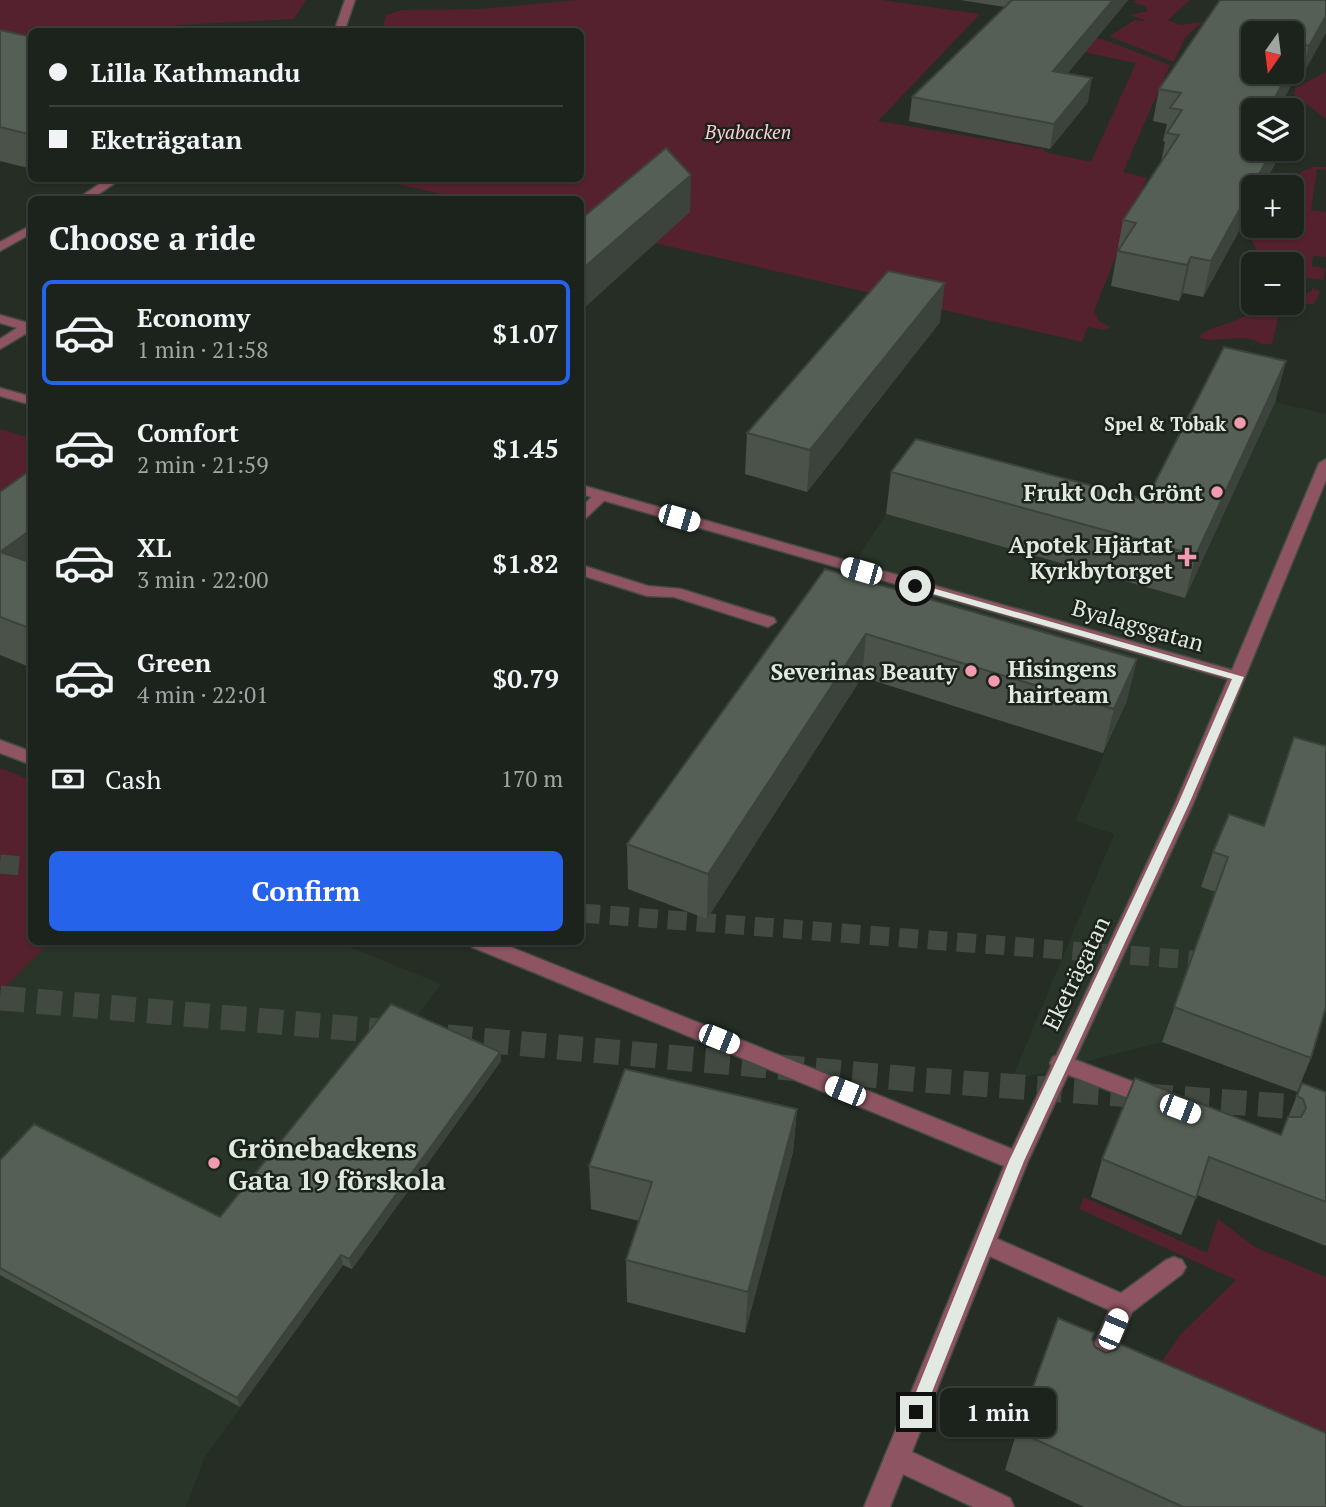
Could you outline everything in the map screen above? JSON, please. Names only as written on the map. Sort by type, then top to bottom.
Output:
[{"type":"street","points":[[341,28],[350,0]]},
{"type":"street","points":[[88,196],[110,182]]},
{"type":"street","points":[[0,247],[28,230]]},
{"type":"street","points":[[0,319],[28,327]]},
{"type":"street","points":[[0,345],[28,329]]},
{"type":"street","points":[[0,392],[28,400]]},
{"type":"street","name":"Eketrägatan","points":[[877,1507],[1017,1161],[1060,1063],[1184,804],[1326,463]]},
{"type":"street","name":"Byalagsgatan","points":[[584,490],[1238,677]]},
{"type":"street","points":[[584,511],[602,495]]},
{"type":"street","points":[[584,571],[647,590],[675,592],[768,622]]},
{"type":"street","points":[[0,746],[28,757]]},
{"type":"street","points":[[486,945],[1017,1161]]},
{"type":"street","points":[[1060,1063],[1174,1106]]},
{"type":"street","points":[[984,1243],[1123,1305]]},
{"type":"street","points":[[1092,1379],[1123,1305],[1174,1267]]},
{"type":"street","points":[[897,1458],[1001,1507]]},
{"type":"shaded area","points":[[1275,402],[1326,414],[1326,785],[1252,861],[1202,887],[1217,892],[1162,1042],[1011,1081],[1114,834],[1075,821],[1126,703],[822,612],[886,514],[1185,598]]},
{"type":"shaded area","name":"Grönebackens Gata 19 förskola","points":[[47,945],[344,945],[441,984],[413,1022],[501,1061],[352,1269],[343,1265],[205,1457],[186,1507],[0,1507],[0,992]]},
{"type":"green space","points":[[0,0],[306,0],[294,19],[165,28],[28,28],[28,46],[0,54]]},
{"type":"green space","name":"Byabacken","points":[[577,0],[882,0],[980,14],[878,121],[1044,149],[1045,152],[1091,162],[1136,63],[1021,39],[1071,33],[1102,39],[1170,65],[1123,172],[1147,178],[1094,311],[1099,321],[1110,327],[1104,330],[1088,327],[1082,342],[584,227],[584,196],[451,196],[388,182],[584,182],[584,28],[383,28],[386,15],[402,10],[480,9]]},
{"type":"green space","points":[[1190,0],[1168,20],[1180,25],[1202,22],[1185,38],[1174,62],[1109,36],[1135,20],[1147,21],[1130,15],[1148,11],[1145,6],[1132,2]]},
{"type":"green space","points":[[1326,72],[1326,119],[1304,102],[1304,98],[1294,94],[1295,88]]},
{"type":"green space","points":[[1326,167],[1326,170],[1317,169],[1311,210],[1326,212],[1326,257],[1313,256],[1312,266],[1325,268],[1324,280],[1304,278],[1304,252],[1258,252],[1251,238],[1304,238],[1304,175],[1298,175],[1303,171]]},
{"type":"green space","points":[[1312,287],[1320,292],[1314,304],[1304,304],[1304,294],[1312,291]]},
{"type":"green space","points":[[1247,315],[1279,315],[1272,344],[1261,344],[1252,339],[1200,338],[1201,334],[1208,330]]},
{"type":"green space","points":[[0,429],[28,438],[28,489],[0,511]]},
{"type":"green space","points":[[0,768],[28,779],[28,945],[47,945],[0,992]]},
{"type":"green space","points":[[1084,1197],[1207,1253],[1218,1219],[1255,1247],[1326,1277],[1326,1478],[1139,1394],[1181,1334],[1236,1280],[1079,1209]]},
{"type":"building","points":[[1012,0],[1113,0],[1053,71],[1092,78],[1054,124],[912,97]]},
{"type":"building","points":[[1220,0],[1326,0],[1326,16],[1309,46],[1304,45],[1304,21],[1241,21],[1241,84],[1282,84],[1275,98],[1241,98],[1241,161],[1266,161],[1259,175],[1241,175],[1241,207],[1211,261],[1191,257],[1187,265],[1118,251],[1136,223],[1123,220],[1179,135],[1167,133],[1182,110],[1170,108],[1181,93],[1159,89]]},
{"type":"building","points":[[0,30],[28,36],[28,134],[0,127]]},
{"type":"building","points":[[666,148],[691,175],[584,267],[584,216]]},
{"type":"building","points":[[888,271],[945,283],[810,450],[747,433]]},
{"type":"building","points":[[1224,347],[1286,361],[1196,555],[891,472],[916,439],[1146,500]]},
{"type":"building","points":[[28,472],[28,532],[0,552],[0,492]]},
{"type":"building","points":[[0,552],[28,562],[28,628],[0,617]]},
{"type":"building","points":[[825,569],[1137,659],[1114,709],[866,634],[708,874],[627,844]]},
{"type":"building","points":[[1294,737],[1326,746],[1326,1007],[1311,1058],[1174,1007],[1228,857],[1213,852],[1229,814],[1264,826]]},
{"type":"building","points":[[391,1004],[500,1052],[349,1259],[341,1255],[237,1398],[0,1268],[0,1160],[34,1124],[220,1217]]},
{"type":"building","points":[[625,1069],[797,1109],[748,1292],[626,1260],[652,1182],[589,1166]]},
{"type":"building","points":[[1135,1078],[1281,1135],[1288,1117],[1301,1117],[1306,1108],[1303,1099],[1297,1096],[1302,1083],[1326,1092],[1326,1202],[1209,1157],[1196,1198],[1102,1159]]},
{"type":"building","points":[[1058,1318],[1094,1333],[1092,1339],[1095,1347],[1106,1353],[1117,1349],[1120,1344],[1326,1433],[1326,1507],[1183,1507],[1017,1431]]},
{"type":"tunnel","points":[[0,864],[28,867]]},
{"type":"tunnel","points":[[584,913],[1217,962]]},
{"type":"tunnel","points":[[0,998],[393,1032]]},
{"type":"tunnel","points":[[447,1037],[923,1080],[1326,1109]]},
{"type":"place","name":"Spel & Tobak","points":[[1240,423]]},
{"type":"place","name":"Frukt Och Grönt","points":[[1217,492]]},
{"type":"place","name":"Apotek Hjärtat Kyrkbytorget","points":[[1187,557]]},
{"type":"place","name":"Severinas Beauty","points":[[971,671]]},
{"type":"place","name":"Hisingens hairteam","points":[[994,681]]},
{"type":"place","name":"Grönebackens Gata 19 förskola","points":[[214,1163]]},
{"type":"route","points":[[915,586],[1238,677],[1184,804],[1060,1063],[1017,1161],[916,1412]]}]
